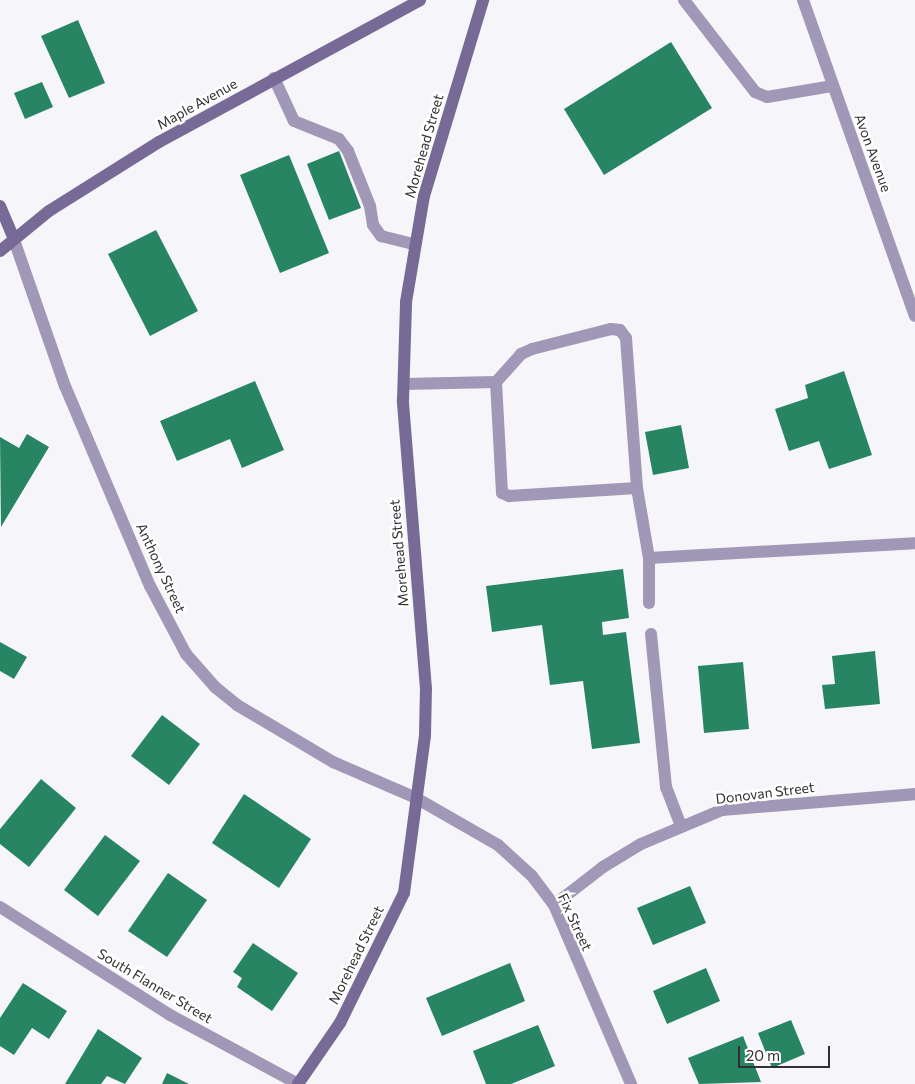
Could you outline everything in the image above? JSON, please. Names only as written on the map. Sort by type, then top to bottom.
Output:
[{"type":"street","name":"Maple Avenue","points":[[0,251],[13,237],[158,142],[420,0]]},
{"type":"street","name":"Morehead Street","points":[[298,1084],[340,1023],[404,893],[425,735],[426,689],[406,453],[404,384],[406,302],[414,244],[424,196],[483,0]]},
{"type":"street","points":[[684,0],[754,92],[767,97],[833,86]]},
{"type":"street","name":"Avon Avenue","points":[[805,1],[833,86],[915,316]]},
{"type":"street","points":[[274,78],[294,120],[339,139],[348,151],[370,206],[373,225],[380,236],[414,244]]},
{"type":"street","points":[[0,206],[13,237]]},
{"type":"street","name":"Anthony Street","points":[[13,237],[65,386],[150,586],[186,654],[214,687],[237,705],[333,762],[416,798]]},
{"type":"street","points":[[637,488],[508,496],[502,492],[496,382],[520,354],[532,349],[611,329],[620,330],[626,338],[637,488],[649,558],[650,603]]},
{"type":"street","points":[[404,384],[496,382]]},
{"type":"street","points":[[649,558],[915,544]]},
{"type":"street","points":[[651,634],[666,787],[680,826]]},
{"type":"street","name":"Donovan Street","points":[[554,905],[602,867],[680,826],[722,810],[915,794]]},
{"type":"street","name":"Fix Street","points":[[416,798],[498,845],[532,876],[554,905],[631,1084]]},
{"type":"street","name":"South Flanner Street","points":[[0,908],[170,1015],[298,1084]]},
{"type":"building","points":[[78,20],[105,83],[69,98],[41,36]]},
{"type":"building","points":[[671,42],[712,108],[604,175],[564,109]]},
{"type":"building","points":[[42,82],[53,107],[25,119],[14,93]]},
{"type":"building","points":[[339,151],[361,208],[329,220],[307,164]]},
{"type":"building","points":[[289,155],[329,253],[280,273],[240,175]]},
{"type":"building","points":[[156,230],[198,311],[150,336],[108,254]]},
{"type":"building","points":[[844,371],[872,455],[829,469],[819,441],[789,451],[775,409],[808,398],[805,385]]},
{"type":"building","points":[[255,381],[284,450],[242,468],[230,439],[177,461],[160,421]]},
{"type":"building","points":[[681,425],[689,468],[653,475],[645,432]]},
{"type":"building","points":[[27,434],[49,447],[1,527],[0,437],[19,448]]},
{"type":"building","points":[[623,569],[629,618],[602,622],[603,635],[626,632],[640,743],[592,749],[583,681],[550,685],[542,625],[492,632],[486,586]]},
{"type":"building","points":[[0,642],[27,657],[14,679],[0,671]]},
{"type":"building","points":[[875,651],[880,704],[825,709],[822,685],[835,684],[832,656]]},
{"type":"building","points":[[743,662],[749,729],[704,733],[698,666]]},
{"type":"building","points":[[162,715],[200,744],[169,785],[131,756]]},
{"type":"building","points":[[41,779],[76,808],[29,867],[0,844],[0,829]]},
{"type":"building","points":[[244,794],[311,839],[279,888],[212,843]]},
{"type":"building","points":[[105,835],[140,861],[98,916],[64,890]]},
{"type":"building","points":[[168,873],[207,900],[167,957],[128,931]]},
{"type":"building","points":[[690,886],[706,923],[653,945],[637,908]]},
{"type":"building","points":[[253,943],[298,973],[272,1011],[237,987],[242,978],[233,972]]},
{"type":"building","points":[[510,963],[525,1001],[442,1036],[426,998]]},
{"type":"building","points":[[706,968],[720,1001],[667,1024],[653,991]]},
{"type":"building","points":[[23,983],[67,1011],[49,1039],[32,1028],[14,1055],[0,1046],[0,1018]]},
{"type":"building","points":[[791,1020],[805,1054],[772,1068],[758,1033]]},
{"type":"building","points":[[538,1025],[555,1066],[511,1084],[486,1084],[473,1051]]},
{"type":"building","points":[[98,1029],[142,1058],[125,1084],[107,1076],[101,1084],[65,1084]]},
{"type":"building","points":[[743,1036],[761,1082],[699,1084],[688,1058]]},
{"type":"building","points":[[167,1073],[189,1084],[162,1084]]}]
